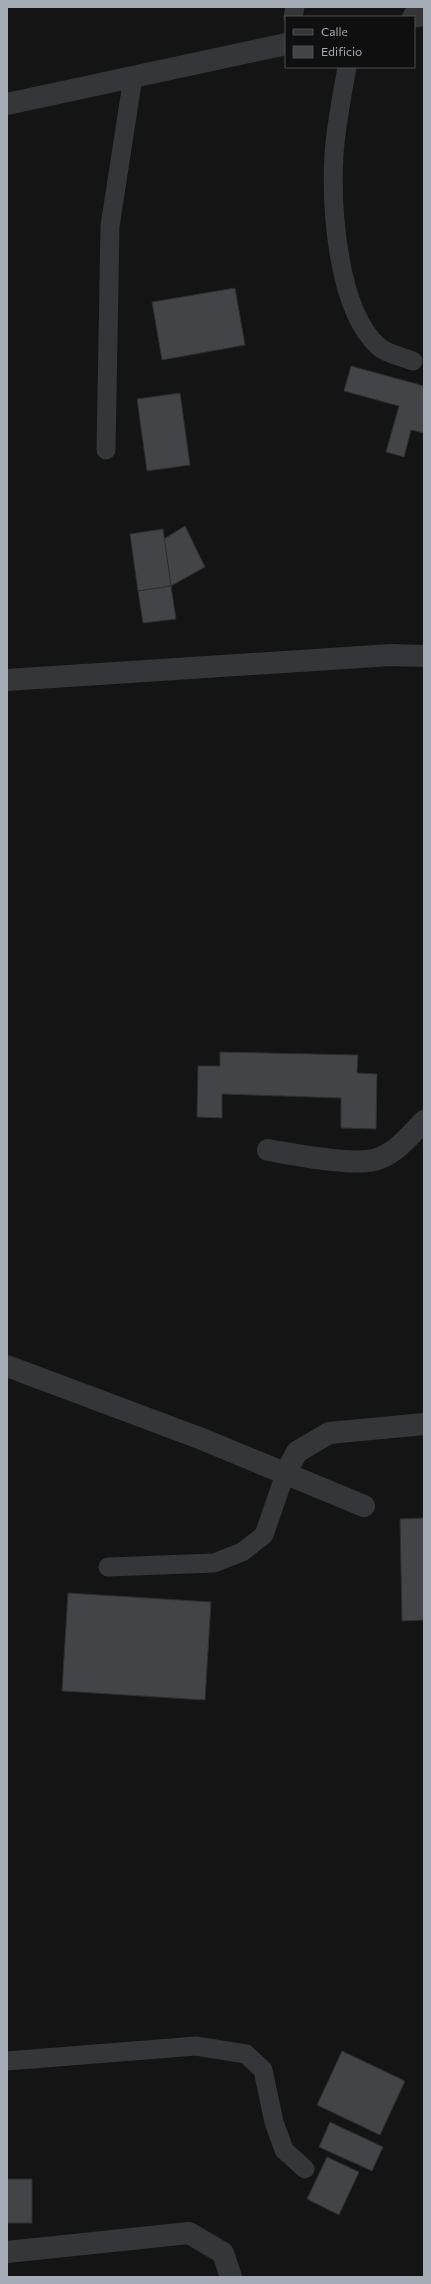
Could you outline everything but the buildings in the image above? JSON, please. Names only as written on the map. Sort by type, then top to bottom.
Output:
[{"type":"street","points":[[7,104],[285,44]]},
{"type":"street","points":[[7,680],[391,655],[424,656]]},
{"type":"street","points":[[268,1150],[354,1162],[379,1159],[396,1149],[424,1120]]},
{"type":"street","points":[[7,1366],[194,1437],[364,1506]]},
{"type":"street","points":[[285,1474],[297,1452],[329,1433],[424,1424]]},
{"type":"street","points":[[7,2252],[189,2233],[223,2253],[231,2277]]},
{"type":"lane","points":[[347,68],[334,153],[333,210],[346,288],[364,331],[381,348],[413,361]]},
{"type":"lane","points":[[106,450],[110,226],[133,77]]},
{"type":"lane","points":[[108,1567],[214,1563],[242,1552],[264,1535],[285,1474]]},
{"type":"lane","points":[[7,2062],[196,2046],[246,2054],[263,2070],[274,2122],[284,2150],[305,2169]]}]
